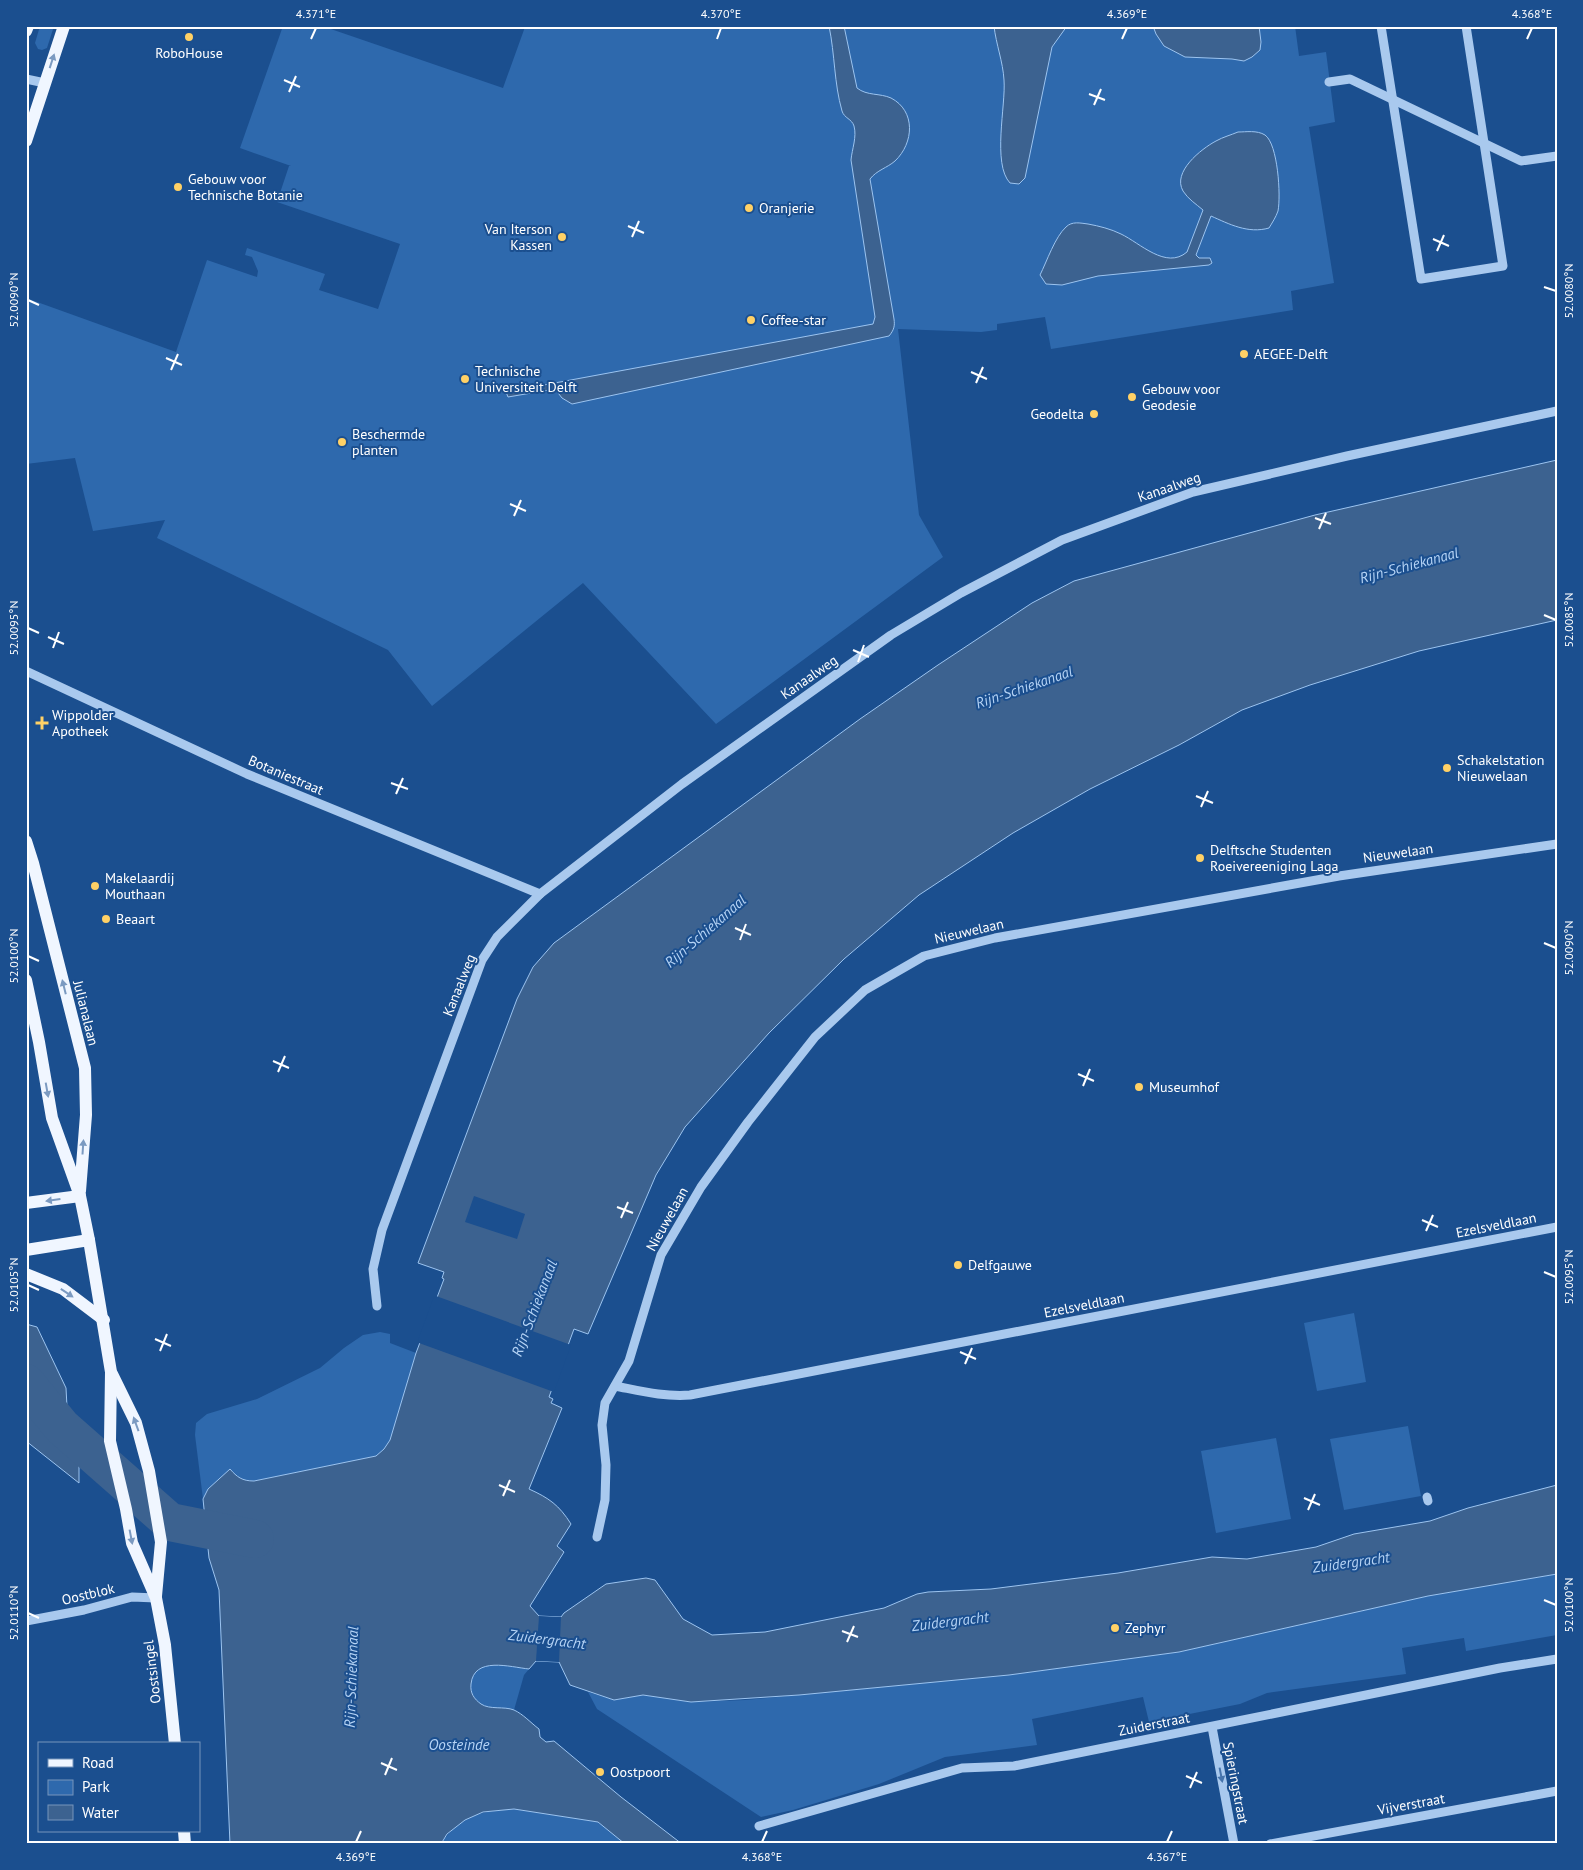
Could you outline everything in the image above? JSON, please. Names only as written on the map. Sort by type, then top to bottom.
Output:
[{"type":"main road","points":[[26,32],[28,26]]},
{"type":"main road","points":[[26,141],[64,26]]},
{"type":"main road","name":"Julianalaan","points":[[26,841],[85,1068],[86,1115],[80,1196]]},
{"type":"main road","name":"Julianalaan","points":[[26,980],[52,1118],[80,1196],[89,1240],[104,1320],[111,1372],[110,1441],[122,1489]]},
{"type":"main road","points":[[26,1203],[80,1196]]},
{"type":"main road","points":[[26,1250],[89,1240]]},
{"type":"main road","points":[[26,1274],[63,1289],[104,1320]]},
{"type":"main road","name":"Julianalaan","points":[[111,1372],[136,1423],[148,1471],[156,1515]]},
{"type":"main road","name":"Oostsingel","points":[[122,1489],[132,1543],[156,1598],[165,1645],[175,1742]]},
{"type":"main road","name":"Oostsingel","points":[[156,1515],[161,1542],[156,1598]]},
{"type":"street","points":[[1382,26],[1421,279],[1503,266],[1466,26]]},
{"type":"street","points":[[26,79],[45,83]]},
{"type":"street","points":[[1330,82],[1350,79],[1521,161],[1557,156]]},
{"type":"street","name":"Kanaalweg","points":[[377,1306],[373,1269],[382,1230],[482,960],[497,937],[540,894],[682,784],[891,636],[961,593],[1062,540],[1193,492],[1338,458],[1557,411]]},
{"type":"street","name":"Botaniestraat","points":[[26,671],[247,774],[540,894]]},
{"type":"street","name":"Nieuwelaan","points":[[615,1386],[629,1361],[661,1255],[701,1187],[748,1122],[815,1037],[865,990],[924,956],[995,938],[1339,876],[1557,844]]},
{"type":"street","name":"Ezelsveldlaan","points":[[615,1386],[656,1394],[690,1395],[1557,1227]]},
{"type":"street","points":[[597,1537],[605,1500],[606,1465],[602,1425],[605,1403],[615,1386]]},
{"type":"street","name":"Oostblok","points":[[26,1621],[84,1610],[132,1597],[156,1598]]},
{"type":"street","name":"Zuiderstraat","points":[[759,1826],[962,1768],[1014,1766],[1557,1658]]},
{"type":"street","name":"Spieringstraat","points":[[1212,1727],[1234,1844]]},
{"type":"street","name":"Vijverstraat","points":[[1270,1844],[1557,1791]]},
{"type":"green space","points":[[40,26],[54,26],[47,48],[42,50],[38,49],[35,43]]},
{"type":"green space","name":"Technische Universiteit Delft","points":[[283,26],[322,26],[503,88],[524,26],[1295,26],[1299,56],[1326,52],[1335,122],[1309,127],[1334,283],[1291,291],[1293,310],[1051,349],[1045,317],[997,324],[997,330],[981,332],[898,329],[919,515],[943,557],[716,724],[583,583],[432,706],[388,650],[157,538],[165,520],[93,531],[75,458],[26,464],[26,298],[176,352],[207,260],[257,277],[258,271],[252,257],[245,255],[247,248],[325,274],[319,290],[378,309],[400,244],[277,202],[289,166],[291,166],[240,148]]},
{"type":"green space","points":[[1354,1313],[1366,1382],[1317,1391],[1304,1323]]},
{"type":"green space","points":[[380,1332],[390,1334],[390,1343],[416,1353],[391,1440],[384,1449],[376,1456],[254,1481],[245,1481],[237,1477],[208,1489],[203,1499],[195,1435],[196,1423],[207,1414],[257,1399],[320,1368],[363,1335]]},
{"type":"green space","points":[[1408,1426],[1421,1496],[1344,1510],[1330,1439]]},
{"type":"green space","points":[[1276,1438],[1291,1519],[1216,1533],[1201,1451]]},
{"type":"green space","points":[[1557,1574],[1557,1635],[1466,1651],[1464,1638],[1402,1648],[1406,1674],[1267,1693],[1240,1704],[1149,1722],[1143,1697],[1032,1719],[1037,1745],[945,1757],[879,1784],[793,1810],[761,1817],[597,1709],[588,1692],[614,1700],[643,1695],[691,1702],[745,1700],[1009,1675],[1179,1652],[1428,1596]]},
{"type":"green space","points":[[492,1664],[529,1669],[524,1675],[514,1710],[482,1705],[473,1696],[471,1682],[474,1674],[484,1666]]},
{"type":"green space","points":[[514,1809],[598,1822],[625,1844],[441,1844],[456,1826],[473,1816]]},
{"type":"water","points":[[829,26],[844,26],[857,88],[861,91],[891,98],[899,104],[905,111],[910,128],[909,137],[901,154],[889,166],[876,173],[870,179],[894,319],[894,328],[889,336],[572,404],[562,398],[555,389],[508,397],[506,392],[873,324],[875,317],[851,160],[855,130],[853,124],[843,113],[839,100]]},
{"type":"water","points":[[994,26],[1067,26],[1052,47],[1025,178],[1019,184],[1010,183],[1002,162],[1001,134],[1004,80]]},
{"type":"water","points":[[1153,26],[1259,26],[1260,50],[1244,61],[1185,57],[1164,46]]},
{"type":"water","points":[[1238,132],[1262,133],[1269,140],[1273,149],[1279,183],[1279,204],[1278,211],[1269,228],[1261,230],[1246,229],[1211,216],[1196,255],[1199,258],[1210,258],[1212,263],[1209,265],[1098,276],[1062,285],[1046,284],[1040,275],[1048,256],[1062,231],[1073,223],[1088,224],[1121,234],[1162,257],[1179,257],[1187,252],[1203,210],[1183,191],[1181,176],[1196,155],[1219,140]]},
{"type":"water","points":[[1557,460],[1557,620],[1419,651],[1310,685],[1242,710],[1179,745],[1090,789],[1013,833],[919,895],[844,959],[769,1033],[685,1127],[656,1175],[588,1334],[574,1329],[549,1397],[553,1399],[551,1403],[562,1408],[529,1489],[553,1503],[571,1524],[557,1546],[564,1552],[530,1606],[539,1616],[561,1617],[606,1584],[646,1578],[655,1580],[683,1619],[712,1635],[765,1632],[884,1608],[917,1594],[928,1592],[991,1589],[1118,1573],[1212,1557],[1247,1559],[1316,1547],[1354,1534],[1430,1521],[1468,1508],[1557,1485],[1557,1574],[1428,1596],[1179,1652],[1009,1675],[799,1695],[691,1702],[643,1695],[614,1700],[570,1685],[559,1662],[536,1661],[529,1669],[503,1665],[486,1666],[474,1675],[471,1687],[474,1698],[485,1706],[510,1709],[521,1714],[539,1729],[540,1737],[546,1742],[554,1741],[621,1797],[682,1844],[625,1844],[598,1822],[514,1809],[483,1812],[465,1820],[447,1834],[441,1844],[230,1844],[219,1590],[209,1558],[203,1499],[208,1489],[230,1469],[240,1478],[254,1481],[376,1456],[390,1440],[416,1353],[444,1279],[442,1278],[444,1272],[418,1263],[517,999],[533,967],[554,943],[860,719],[1032,603],[1074,581],[1315,515]]},
{"type":"water","points":[[26,1324],[37,1327],[66,1388],[67,1407],[79,1455],[79,1483],[26,1441]]},
{"type":"pier","points":[[474,1196],[525,1214],[517,1239],[465,1222]]},
{"type":"pier","points":[[436,1296],[571,1345],[554,1392],[419,1343],[418,1340],[433,1299]]},
{"type":"pier","points":[[539,1616],[561,1617],[559,1662],[536,1661]]},
{"type":"waterway","points":[[26,1383],[62,1427],[170,1522],[255,1539]]},
{"type":"place","name":"RoboHouse","points":[[189,37]]},
{"type":"place","name":"Gebouw voor Technische Botanie","points":[[178,187]]},
{"type":"place","name":"Oranjerie","points":[[749,208]]},
{"type":"place","name":"Van Iterson Kassen","points":[[562,237]]},
{"type":"place","name":"Coffee-star","points":[[751,320]]},
{"type":"place","name":"AEGEE-Delft","points":[[1244,354]]},
{"type":"place","name":"Technische Universiteit Delft","points":[[465,379]]},
{"type":"place","name":"Gebouw voor Geodesie","points":[[1132,397]]},
{"type":"place","name":"Geodelta","points":[[1094,414]]},
{"type":"place","name":"Beschermde planten","points":[[342,442]]},
{"type":"place","name":"Wippolder Apotheek","points":[[42,723]]},
{"type":"place","name":"Schakelstation Nieuwelaan","points":[[1447,768]]},
{"type":"place","name":"Delftsche Studenten Roeivereeniging Laga","points":[[1200,858]]},
{"type":"place","name":"Makelaardij Mouthaan","points":[[95,886]]},
{"type":"place","name":"Beaart","points":[[106,919]]},
{"type":"place","name":"Museumhof","points":[[1139,1087]]},
{"type":"place","name":"Delfgauwe","points":[[958,1265]]},
{"type":"place","name":"Zephyr","points":[[1115,1628]]},
{"type":"place","name":"Oostpoort","points":[[600,1772]]},
{"type":"water label","name":"Rijn-Schiekanaal","points":[[1409,565]]},
{"type":"water label","name":"Rijn-Schiekanaal","points":[[1024,687]]},
{"type":"water label","name":"Rijn-Schiekanaal","points":[[705,931]]},
{"type":"water label","name":"Rijn-Schiekanaal","points":[[534,1308]]},
{"type":"water label","name":"Zuidergracht","points":[[1351,1562]]},
{"type":"water label","name":"Zuidergracht","points":[[950,1621]]},
{"type":"water label","name":"Zuidergracht","points":[[547,1639]]},
{"type":"water label","name":"Rijn-Schiekanaal","points":[[351,1677]]},
{"type":"water label","name":"Oosteinde","points":[[459,1744]]}]
